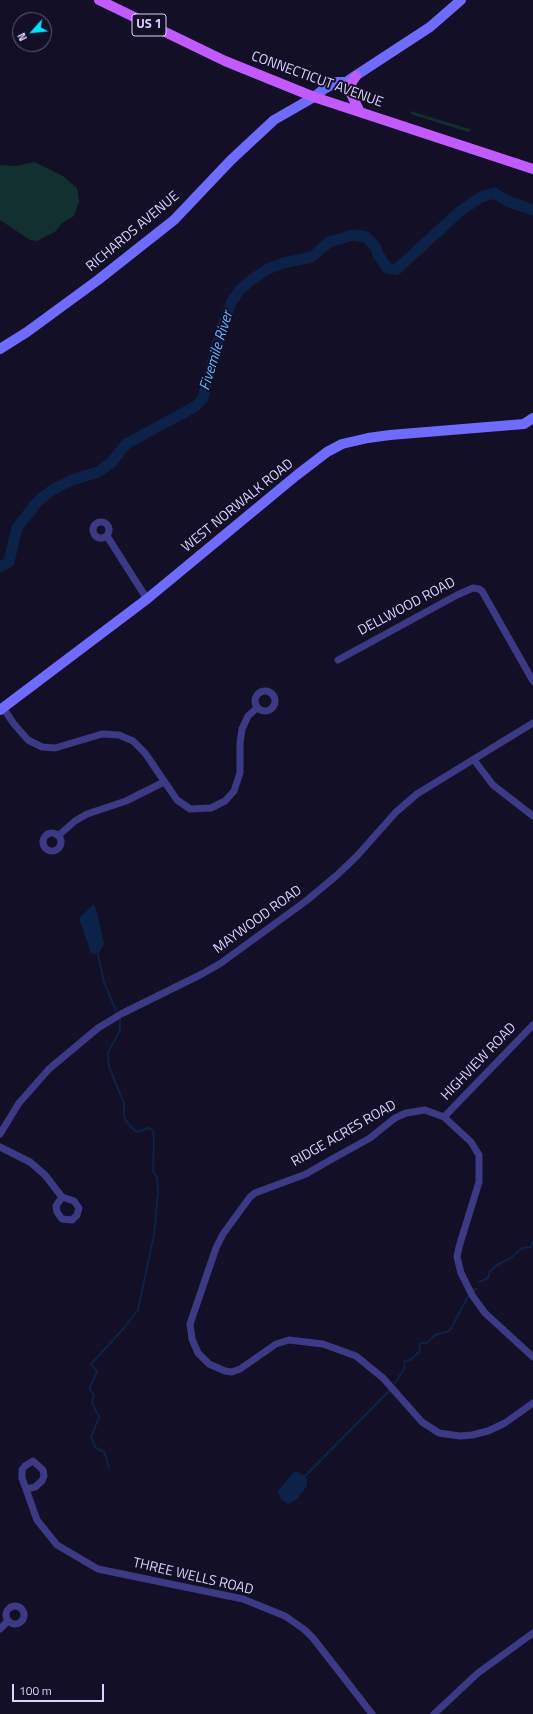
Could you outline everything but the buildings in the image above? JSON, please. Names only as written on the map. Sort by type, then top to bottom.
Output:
[{"type":"main road","name":"CONNECTICUT AVENUE","points":[[99,0],[216,57],[314,97],[533,169]]},
{"type":"main road","name":"RICHARDS AVENUE","points":[[0,349],[27,332],[145,244],[174,220],[254,137],[274,120],[314,97],[340,88],[344,82],[356,76],[430,27],[461,0]]},
{"type":"main road","points":[[356,76],[352,82],[350,92],[360,112]]},
{"type":"main road","name":"WEST NORWALK ROAD","points":[[2,709],[147,599],[241,518],[327,452],[342,444],[390,435],[524,424],[533,418]]},
{"type":"street","points":[[107,536],[147,599]]},
{"type":"street","name":"DELLWOOD ROAD","points":[[338,660],[445,601],[473,588],[482,590],[533,682]]},
{"type":"street","points":[[2,709],[28,740],[42,747],[55,748],[102,734],[119,735],[133,741],[145,753],[177,800],[190,809],[211,808],[225,801],[234,791],[240,773],[240,744],[242,730],[248,716],[257,708]]},
{"type":"street","name":"MAYWOOD ROAD","points":[[0,1134],[19,1103],[49,1068],[78,1044],[121,1014],[221,964],[306,901],[336,876],[408,801],[533,723]]},
{"type":"street","points":[[474,760],[493,785],[533,816]]},
{"type":"street","points":[[58,836],[74,821],[87,814],[126,801],[164,782]]},
{"type":"street","name":"HIGHVIEW ROAD","points":[[444,1117],[533,1025]]},
{"type":"street","name":"RIDGE ACRES ROAD","points":[[533,1357],[493,1322],[471,1294],[461,1274],[457,1257],[479,1182],[478,1155],[471,1142],[444,1117],[424,1110],[406,1113],[395,1118],[370,1138],[306,1174],[255,1193],[250,1197],[223,1234],[216,1248],[190,1324],[192,1339],[198,1353],[209,1364],[224,1371],[232,1372],[240,1369],[282,1342],[301,1341],[323,1344],[356,1356],[392,1387],[430,1429],[449,1435],[472,1436],[488,1431],[505,1422],[533,1403]]},
{"type":"street","points":[[0,1147],[30,1162],[45,1174],[62,1197]]},
{"type":"street","name":"THREE WELLS ROAD","points":[[27,1489],[29,1502],[37,1520],[57,1545],[98,1569],[243,1599],[284,1616],[305,1630],[313,1638],[372,1714]]},
{"type":"street","points":[[0,1629],[8,1621]]},
{"type":"street","points":[[434,1714],[478,1674],[533,1633]]},
{"type":"green space","points":[[410,111],[469,129],[470,128],[471,130],[468,132],[411,114]]},
{"type":"green space","points":[[34,162],[63,176],[77,188],[79,202],[74,216],[62,223],[56,231],[37,241],[30,240],[0,220],[0,165],[16,166]]},
{"type":"water","points":[[94,904],[104,944],[97,954],[91,953],[79,918]]},
{"type":"water","points":[[296,1471],[305,1476],[307,1479],[307,1486],[296,1500],[288,1504],[281,1499],[278,1491]]},
{"type":"waterway","name":"Fivemile River","points":[[0,567],[9,562],[17,528],[38,501],[52,490],[72,480],[98,472],[111,463],[126,444],[196,406],[203,398],[219,338],[231,303],[240,290],[251,280],[268,269],[283,263],[312,257],[329,242],[353,235],[366,237],[375,246],[387,268],[396,270],[459,212],[481,197],[494,193],[507,201],[533,210]]},
{"type":"waterway","points":[[98,954],[104,982],[116,1011]]},
{"type":"waterway","points":[[109,1467],[104,1452],[96,1448],[91,1437],[99,1417],[92,1403],[94,1395],[89,1389],[97,1372],[91,1364],[138,1310],[154,1235],[158,1192],[157,1178],[153,1171],[153,1130],[148,1128],[138,1132],[134,1130],[126,1121],[124,1117],[124,1103],[109,1067],[108,1053],[120,1030],[120,1019]]},
{"type":"waterway","points":[[479,1282],[488,1278],[490,1271],[499,1264],[511,1258],[522,1248],[531,1247],[533,1242]]},
{"type":"waterway","points":[[393,1386],[404,1369],[405,1361],[410,1360],[420,1351],[419,1346],[421,1343],[427,1343],[435,1335],[449,1331],[468,1296],[476,1289]]},
{"type":"waterway","points":[[305,1476],[390,1390]]}]
